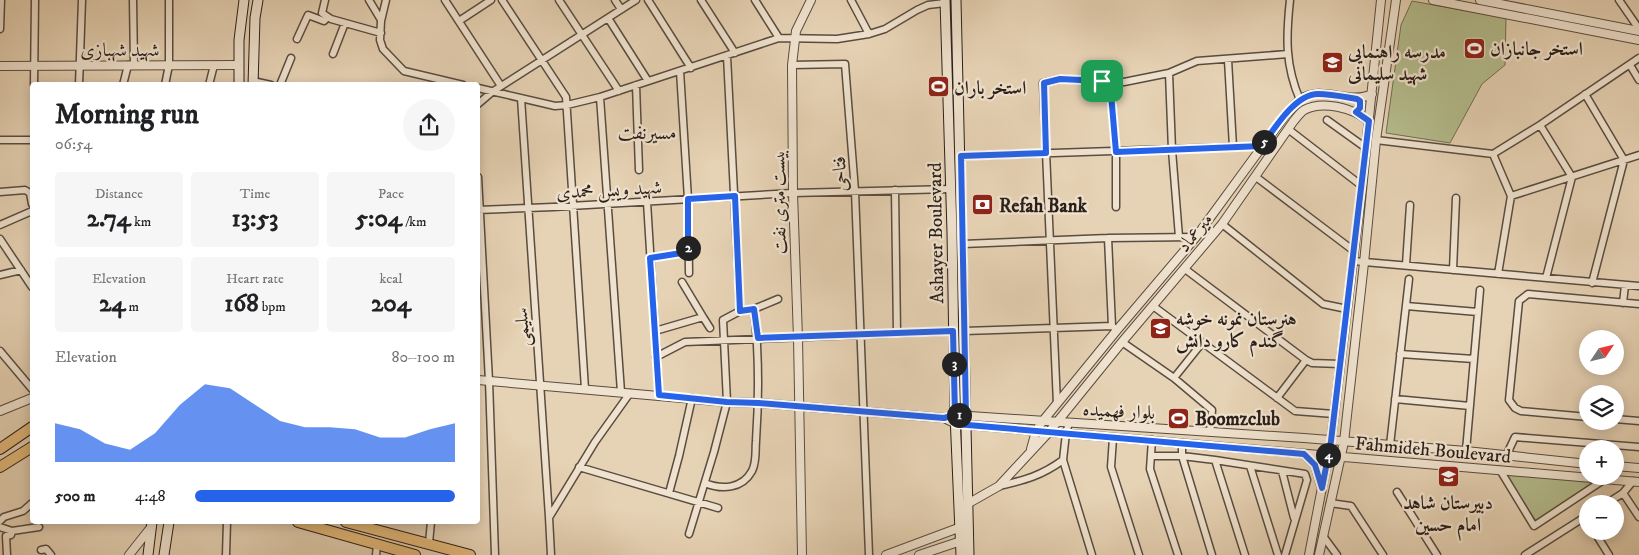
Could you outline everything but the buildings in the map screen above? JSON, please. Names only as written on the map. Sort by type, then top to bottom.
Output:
[{"type":"main road","points":[[239,82],[241,20],[244,0]]},
{"type":"main road","points":[[253,82],[255,18],[258,0]]},
{"type":"main road","name":"Ashayer Boulevard","points":[[956,0],[969,555]]},
{"type":"main road","name":"Ashayer Boulevard","points":[[945,2],[951,189],[955,419],[961,555]]},
{"type":"main road","points":[[0,449],[30,428]]},
{"type":"main road","points":[[0,467],[30,448]]},
{"type":"main road","points":[[148,555],[152,524]]},
{"type":"main road","points":[[164,555],[169,524]]},
{"type":"main road","points":[[166,538],[176,524]]},
{"type":"main road","points":[[304,524],[376,550],[415,555]]},
{"type":"main road","points":[[354,524],[470,555]]},
{"type":"street","points":[[0,29],[1,0]]},
{"type":"street","points":[[34,82],[35,0]]},
{"type":"street","points":[[79,82],[82,0]]},
{"type":"street","points":[[124,82],[131,65],[133,0]]},
{"type":"street","points":[[165,82],[169,65],[169,0]]},
{"type":"street","points":[[326,0],[322,13],[328,17],[381,34]]},
{"type":"street","points":[[369,0],[382,20]]},
{"type":"street","points":[[386,0],[381,34],[383,49],[404,71],[450,82]]},
{"type":"street","points":[[445,0],[502,86]]},
{"type":"street","points":[[459,21],[491,0]]},
{"type":"street","points":[[559,0],[619,91]]},
{"type":"street","points":[[616,0],[621,9]]},
{"type":"street","points":[[480,102],[492,92],[542,59],[636,0]]},
{"type":"street","points":[[648,0],[690,68]]},
{"type":"street","points":[[701,0],[735,53]]},
{"type":"street","points":[[755,0],[779,38]]},
{"type":"street","name":"بیست متری نفت","points":[[802,555],[793,193],[792,65],[796,31],[811,0]]},
{"type":"street","points":[[851,0],[870,34]]},
{"type":"street","points":[[1290,0],[1287,24],[1288,66],[1293,85],[1300,100],[1317,94],[1357,99],[1372,94]]},
{"type":"street","points":[[1309,555],[1331,441],[1362,186],[1381,0]]},
{"type":"street","points":[[1319,555],[1344,442],[1376,140],[1396,0]]},
{"type":"street","points":[[1433,0],[1639,40]]},
{"type":"street","points":[[1480,0],[1639,30]]},
{"type":"street","points":[[1628,0],[1621,2],[1639,30]]},
{"type":"street","points":[[504,1],[562,88],[566,97],[585,389]]},
{"type":"street","points":[[480,89],[556,106],[567,106],[648,82],[779,38],[837,38],[870,34],[885,29],[928,5],[945,2]]},
{"type":"street","points":[[297,39],[308,15],[324,21],[328,17]]},
{"type":"street","points":[[608,18],[648,82]]},
{"type":"street","points":[[333,54],[345,23]]},
{"type":"street","points":[[1056,405],[1044,83],[1060,79],[1124,82],[1169,73],[1197,62],[1288,54]]},
{"type":"street","points":[[727,56],[740,311]]},
{"type":"street","points":[[281,82],[291,58]]},
{"type":"street","points":[[1376,140],[1493,154],[1540,125],[1639,58]]},
{"type":"street","points":[[1228,60],[1232,147]]},
{"type":"street","name":"فتاحی","points":[[792,65],[845,64],[855,191],[869,555]]},
{"type":"street","points":[[210,82],[214,65]]},
{"type":"street","name":"شهید شهبازی","points":[[0,66],[239,65]]},
{"type":"street","points":[[1630,65],[1639,80]]},
{"type":"street","points":[[680,71],[688,199],[689,273]]},
{"type":"street","points":[[1169,73],[1172,150],[1179,237]]},
{"type":"street","points":[[1110,82],[1116,152],[1116,207]]},
{"type":"street","points":[[636,85],[639,170]]},
{"type":"street","points":[[1585,94],[1624,160],[1592,282]]},
{"type":"street","points":[[600,97],[606,204],[621,392]]},
{"type":"street","name":"سلیمی","points":[[521,98],[550,555]]},
{"type":"street","points":[[1356,112],[1361,105],[1357,99]]},
{"type":"street","name":"میرعماد","points":[[1030,450],[1036,431],[1042,422],[1104,345],[1114,328],[1196,237],[1280,121],[1300,100]]},
{"type":"street","name":"میرعماد","points":[[969,504],[999,486],[1030,450],[1049,432],[1222,224],[1302,111],[1315,106],[1333,107],[1356,112],[1369,121]]},
{"type":"street","points":[[1327,120],[1366,148]]},
{"type":"street","points":[[1540,125],[1572,177],[1546,278]]},
{"type":"street","points":[[1288,129],[1362,186]]},
{"type":"street","points":[[0,140],[30,140]]},
{"type":"street","points":[[961,156],[1262,146]]},
{"type":"street","points":[[1493,154],[1511,196],[1498,274]]},
{"type":"street","points":[[1511,196],[1639,155]]},
{"type":"street","points":[[1256,177],[1354,250]]},
{"type":"street","name":"شهید ویس محمدی","points":[[480,210],[793,193],[951,189]]},
{"type":"street","points":[[0,192],[25,190],[30,192]]},
{"type":"street","points":[[895,190],[897,333]]},
{"type":"street","points":[[1453,270],[1456,198]]},
{"type":"street","points":[[647,202],[659,395]]},
{"type":"street","points":[[1406,265],[1410,204]]},
{"type":"street","points":[[0,225],[30,212]]},
{"type":"street","points":[[1222,224],[1323,304],[1348,309]]},
{"type":"street","points":[[963,244],[1108,238],[1196,237]]},
{"type":"street","points":[[964,331],[1114,328],[1108,238]]},
{"type":"street","points":[[0,239],[30,284]]},
{"type":"street","points":[[480,244],[488,381],[494,555]]},
{"type":"street","points":[[650,258],[688,252]]},
{"type":"street","points":[[1353,261],[1639,286]]},
{"type":"street","points":[[1185,269],[1312,364],[1340,364]]},
{"type":"street","points":[[0,275],[21,270]]},
{"type":"street","points":[[1390,445],[1409,279]]},
{"type":"street","points":[[682,282],[710,328]]},
{"type":"street","points":[[1624,302],[1625,285]]},
{"type":"street","points":[[1466,451],[1480,290]]},
{"type":"street","points":[[1579,416],[1521,411],[1515,408],[1509,400],[1519,301],[1528,294],[1639,304]]},
{"type":"street","points":[[688,534],[705,483],[727,402],[723,320],[740,311],[754,309],[778,299]]},
{"type":"street","points":[[1153,306],[1294,411],[1334,414]]},
{"type":"street","points":[[1406,306],[1478,312]]},
{"type":"street","points":[[705,483],[716,487],[731,487],[743,482],[752,471],[756,461],[759,403],[758,338],[754,309]]},
{"type":"street","points":[[654,331],[703,317]]},
{"type":"street","points":[[656,357],[685,342],[953,331]]},
{"type":"street","points":[[1122,342],[1174,378],[1212,410],[1210,432]]},
{"type":"street","points":[[1174,378],[1202,343]]},
{"type":"street","points":[[1104,345],[1114,352]]},
{"type":"street","points":[[0,351],[30,387]]},
{"type":"street","points":[[1400,354],[1474,359]]},
{"type":"street","points":[[1277,398],[1306,360]]},
{"type":"street","points":[[480,380],[727,402],[966,420]]},
{"type":"street","points":[[549,517],[579,467],[630,393]]},
{"type":"street","points":[[668,493],[680,456],[692,398]]},
{"type":"street","points":[[0,411],[30,399]]},
{"type":"street","points":[[1395,399],[1470,406]]},
{"type":"street","name":"بلوار فهمیده","points":[[966,420],[1057,422],[1344,442]]},
{"type":"street","name":"Fahmideh Boulevard","points":[[966,420],[1036,431],[1579,477]]},
{"type":"street","points":[[1624,420],[1639,421]]},
{"type":"street","points":[[1069,423],[1063,460],[1092,555]]},
{"type":"street","points":[[1506,456],[1515,437],[1639,447]]},
{"type":"street","points":[[1113,438],[1111,467],[1139,555]]},
{"type":"street","points":[[1152,440],[1150,470],[1178,555]]},
{"type":"street","name":"Fahmideh Boulevard","points":[[1344,442],[1466,451],[1579,463]]},
{"type":"street","points":[[1182,443],[1182,456],[1212,555]]},
{"type":"street","points":[[1298,454],[1304,454],[1313,463],[1322,488]]},
{"type":"street","points":[[1151,456],[1182,456],[1214,460],[1301,473],[1307,477],[1285,555]]},
{"type":"street","points":[[999,486],[1032,478],[1047,472],[1063,460]]},
{"type":"street","points":[[1214,460],[1245,555]]},
{"type":"street","points":[[1250,466],[1278,555]]},
{"type":"street","points":[[579,467],[718,508]]},
{"type":"street","points":[[1624,467],[1639,468]]},
{"type":"street","points":[[1500,470],[1534,526],[1596,485]]},
{"type":"street","points":[[1282,471],[1295,519]]},
{"type":"street","points":[[1620,495],[1636,482]]},
{"type":"street","points":[[1396,492],[1437,555]]},
{"type":"street","points":[[1623,493],[1639,517]]},
{"type":"street","points":[[1330,503],[1351,506],[1383,555]]},
{"type":"street","points":[[0,521],[4,517],[23,511],[30,505]]},
{"type":"street","points":[[1525,555],[1579,523]]},
{"type":"street","points":[[129,555],[152,524]]},
{"type":"street","points":[[226,555],[227,524]]},
{"type":"street","points":[[429,543],[430,524]]},
{"type":"street","points":[[0,527],[12,531],[39,527]]},
{"type":"street","points":[[886,555],[961,527]]},
{"type":"street","points":[[7,555],[6,536],[11,535],[12,531]]},
{"type":"street","points":[[1323,536],[1337,555]]},
{"type":"street","points":[[1600,540],[1609,555]]},
{"type":"street","points":[[919,555],[961,541]]},
{"type":"street","points":[[41,550],[46,549],[50,555]]},
{"type":"green space","points":[[1412,1],[1506,18],[1505,65],[1482,84],[1450,143],[1386,133],[1401,25]]},
{"type":"green space","points":[[1505,474],[1579,480],[1579,485],[1590,485],[1536,521]]},
{"type":"place","name":"استخر جانبازان","points":[[1474,48]]},
{"type":"place","name":"مدرسه راهنمایی شهید سلیمانی","points":[[1332,62]]},
{"type":"place","name":"استخر باران","points":[[938,87]]},
{"type":"place","name":"Refah Bank","points":[[983,205]]},
{"type":"place","name":"هنرستان نمونه خوشه گندم کارو دانش","points":[[1160,329]]},
{"type":"place","name":"Boomzclub","points":[[1179,418]]},
{"type":"place","name":"دبیرستان شاهد امام حسین","points":[[1448,476]]},
{"type":"district","name":"مسیرنفت","points":[[647,132]]},
{"type":"route","points":[[1102,81],[1060,79],[1044,83],[1046,153],[961,156],[966,416],[955,415],[944,418],[727,402],[659,395],[650,258],[688,252],[688,199],[735,196],[740,311],[754,309],[758,338],[861,336],[953,331],[955,415],[955,419],[956,424],[1304,454],[1315,465],[1322,488],[1331,441],[1348,309],[1369,121],[1356,112],[1360,108],[1360,101],[1317,94],[1300,100],[1280,121],[1262,146],[1116,152],[1110,82],[1102,81]]}]
